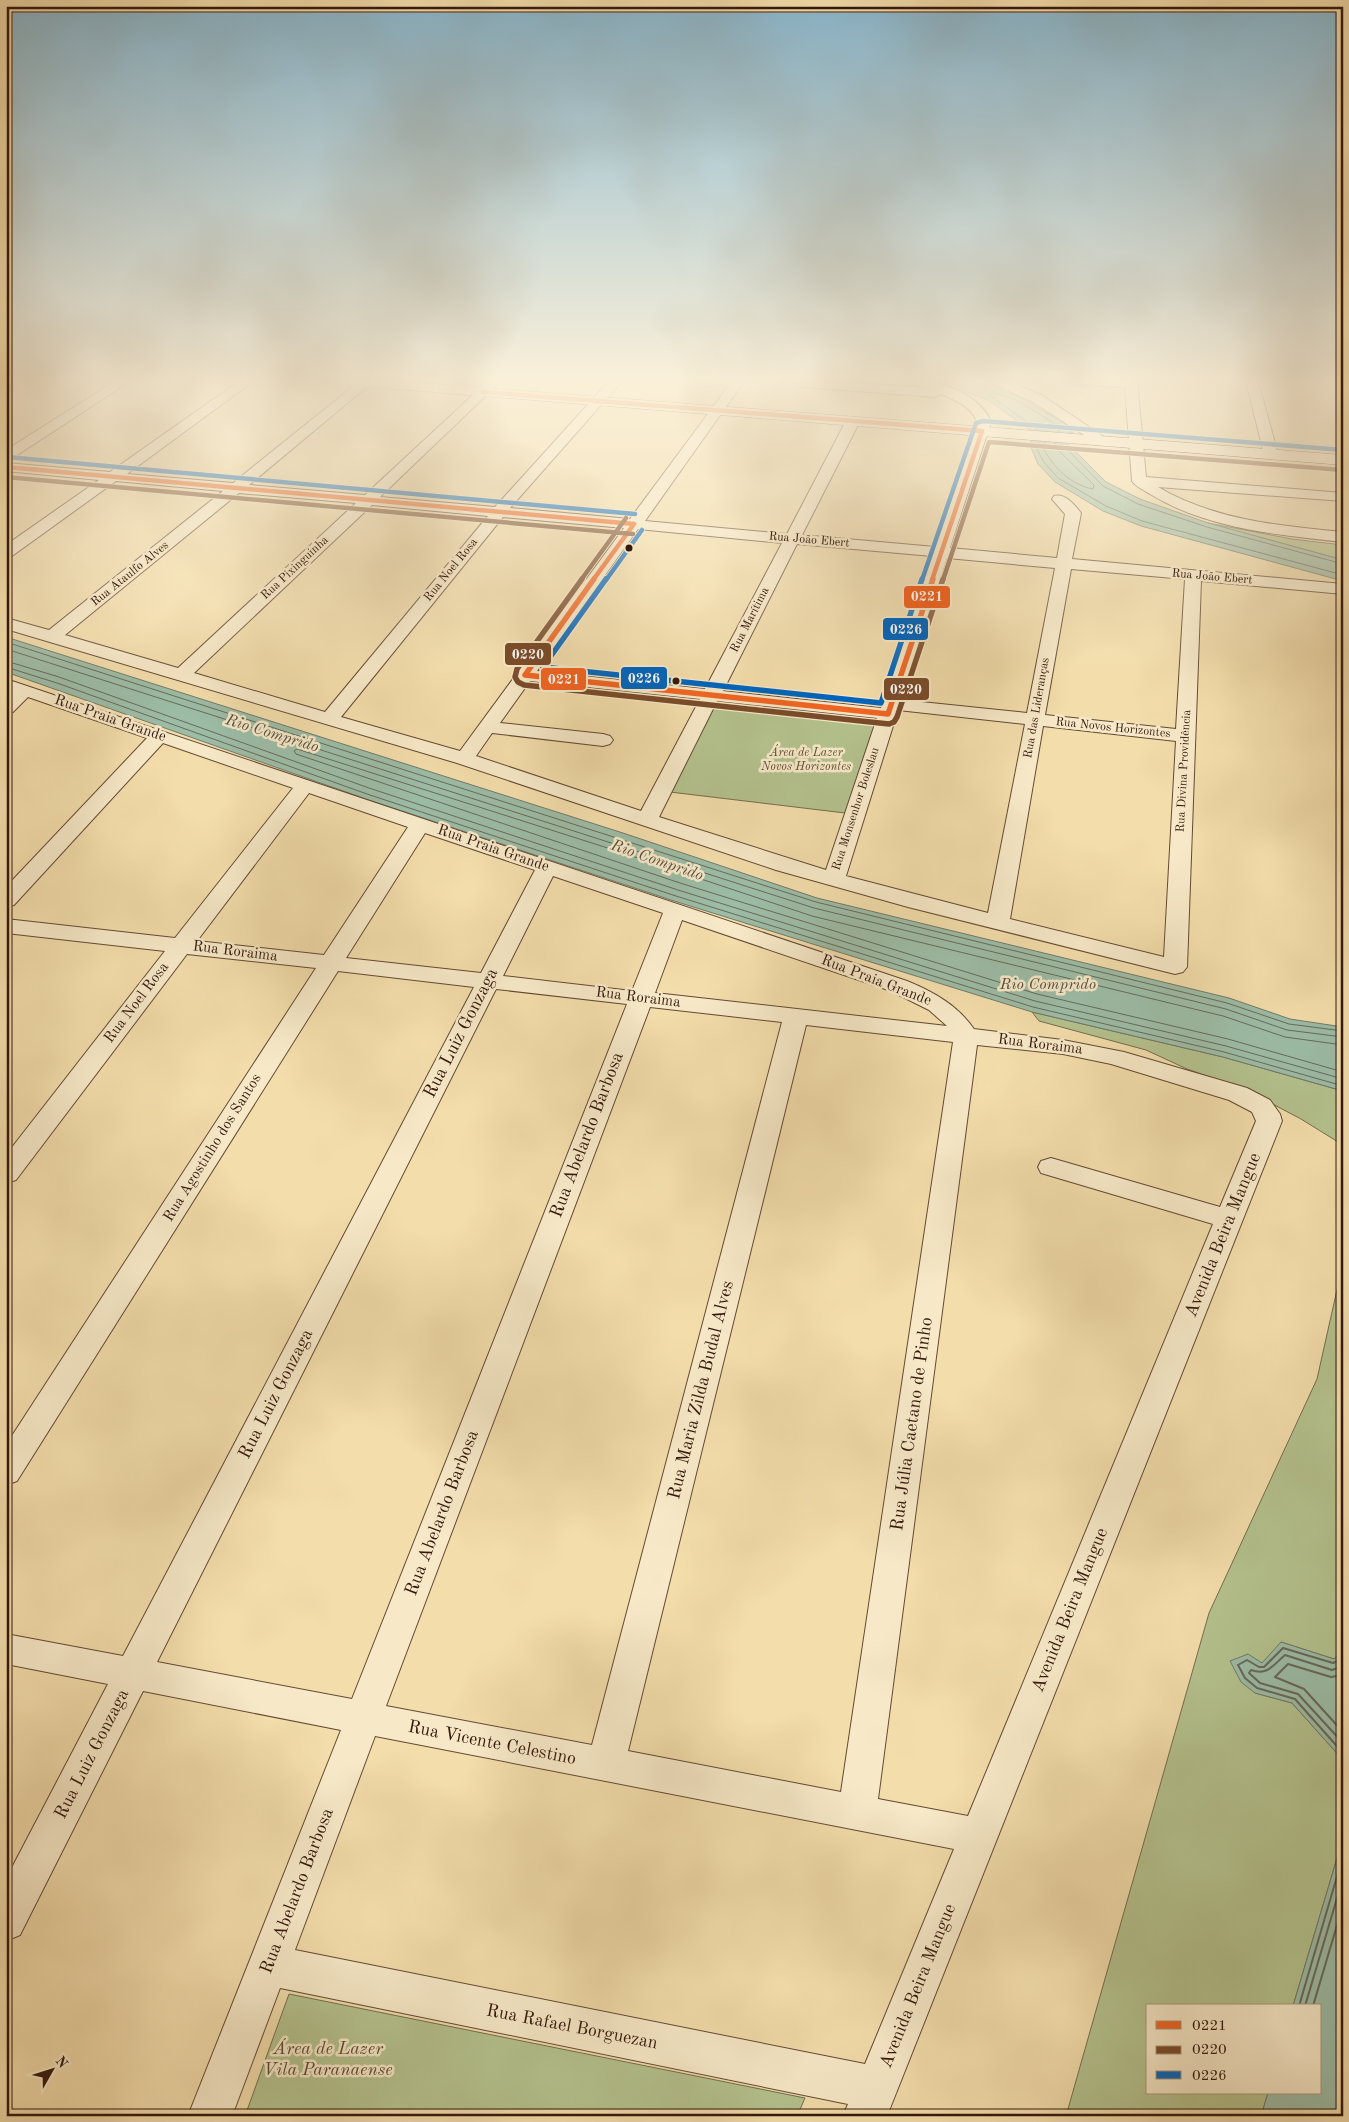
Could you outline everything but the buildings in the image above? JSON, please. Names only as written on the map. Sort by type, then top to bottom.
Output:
[{"type":"street","points":[[6,553],[111,479]]},
{"type":"street","name":"Rua João Ebert","points":[[136,479],[1343,589]]},
{"type":"street","name":"Rua Ataulfo Alves","points":[[54,636],[247,479]]},
{"type":"street","name":"Rua Pixinguinha","points":[[183,674],[390,479]]},
{"type":"street","name":"Rua Noel Rosa","points":[[330,718],[499,512],[528,479]]},
{"type":"street","points":[[464,759],[666,479]]},
{"type":"street","name":"Rua Marítima","points":[[647,819],[823,479]]},
{"type":"street","name":"Rua Monsenhor Boleslau","points":[[834,878],[966,479]]},
{"type":"street","points":[[1139,481],[1343,497]]},
{"type":"street","points":[[1139,481],[1164,497],[1225,520],[1271,529],[1343,537]]},
{"type":"street","name":"Rua das Lideranças","points":[[998,922],[1072,514],[1059,499]]},
{"type":"street","name":"Rua Divina Providência","points":[[998,922],[1174,967],[1193,576]]},
{"type":"street","points":[[6,623],[464,759],[733,849],[894,896],[998,922]]},
{"type":"street","name":"Rua Novos Horizontes","points":[[525,674],[711,695],[1035,720],[1185,736]]},
{"type":"street","points":[[6,708],[16,687]]},
{"type":"street","name":"Rua Praia Grande","points":[[16,687],[915,993],[938,1004],[948,1012],[966,1036]]},
{"type":"street","points":[[487,727],[603,740]]},
{"type":"street","points":[[6,900],[159,736]]},
{"type":"street","name":"Rua Noel Rosa","points":[[6,1174],[305,785]]},
{"type":"street","name":"Rua Agostinho dos Santos","points":[[6,1472],[420,824]]},
{"type":"street","name":"Rua Luiz Gonzaga","points":[[6,1921],[547,867]]},
{"type":"street","name":"Rua Abelardo Barbosa","points":[[210,2116],[639,998],[675,910]]},
{"type":"street","name":"Rua Roraima","points":[[6,926],[1063,1047],[1115,1057],[1238,1094],[1261,1106]]},
{"type":"street","name":"Rua Maria Zilda Budal Alves","points":[[606,1764],[796,1016]]},
{"type":"street","name":"Rua Júlia Caetano de Pinho","points":[[857,1813],[966,1036]]},
{"type":"street","name":"Avenida Beira Mangue","points":[[870,2102],[1269,1121],[1267,1114],[1261,1106]]},
{"type":"street","points":[[1051,1167],[1229,1219]]},
{"type":"street","name":"Rua Vicente Celestino","points":[[6,1649],[978,1836]]},
{"type":"street","name":"Rua Rafael Borguezan","points":[[268,1965],[870,2102]]},
{"type":"green space","points":[[1208,523],[1292,539],[1343,545],[1343,560]]},
{"type":"green space","name":"Área de Lazer Novos Horizontes","points":[[716,701],[877,718],[845,813],[670,792]]},
{"type":"green space","points":[[1032,1012],[1223,1057],[1343,1091],[1343,1145],[1301,1119],[1244,1089],[1187,1069],[1146,1050],[1039,1021]]},
{"type":"green space","points":[[1343,1263],[1343,1652],[1334,1659],[1281,1642],[1255,1693],[1292,1703],[1343,1760],[1343,1838],[1294,2004],[1146,2004],[1146,2094],[1268,2094],[1261,2116],[1066,2116],[1209,1613],[1317,1379]]},
{"type":"green space","name":"Área de Lazer Vila Paranaense","points":[[289,1994],[805,2098],[797,2116],[245,2116]]},
{"type":"water","points":[[1052,479],[1103,479],[1140,499],[1208,523],[1343,560],[1343,581],[1141,526],[1103,511]]},
{"type":"water","name":"Rio Comprido","points":[[6,637],[623,833],[817,898],[1229,998],[1290,1019],[1343,1027],[1343,1091],[1223,1057],[1032,1012],[674,901],[366,799],[6,672]]},
{"type":"water","points":[[1281,1642],[1334,1659],[1343,1652],[1343,1760],[1292,1703],[1255,1693],[1241,1682],[1230,1661],[1248,1654],[1262,1663]]},
{"type":"water","points":[[1343,1838],[1343,2116],[1261,2116],[1268,2094],[1322,2094],[1322,2004],[1294,2004]]},
{"type":"transit line","name":"0220","points":[[28,479],[633,534]]},
{"type":"transit line","name":"0221","points":[[139,479],[634,524]]},
{"type":"transit line","name":"0226","points":[[250,479],[635,514]]},
{"type":"transit line","name":"0226","points":[[642,530],[543,667],[881,703],[956,479]]},
{"type":"transit line","name":"0221","points":[[634,524],[525,675],[888,714],[966,479]]},
{"type":"transit line","name":"0220","points":[[626,518],[517,669],[515,677],[518,682],[524,685],[889,724],[894,722],[897,717],[977,479]]}]
